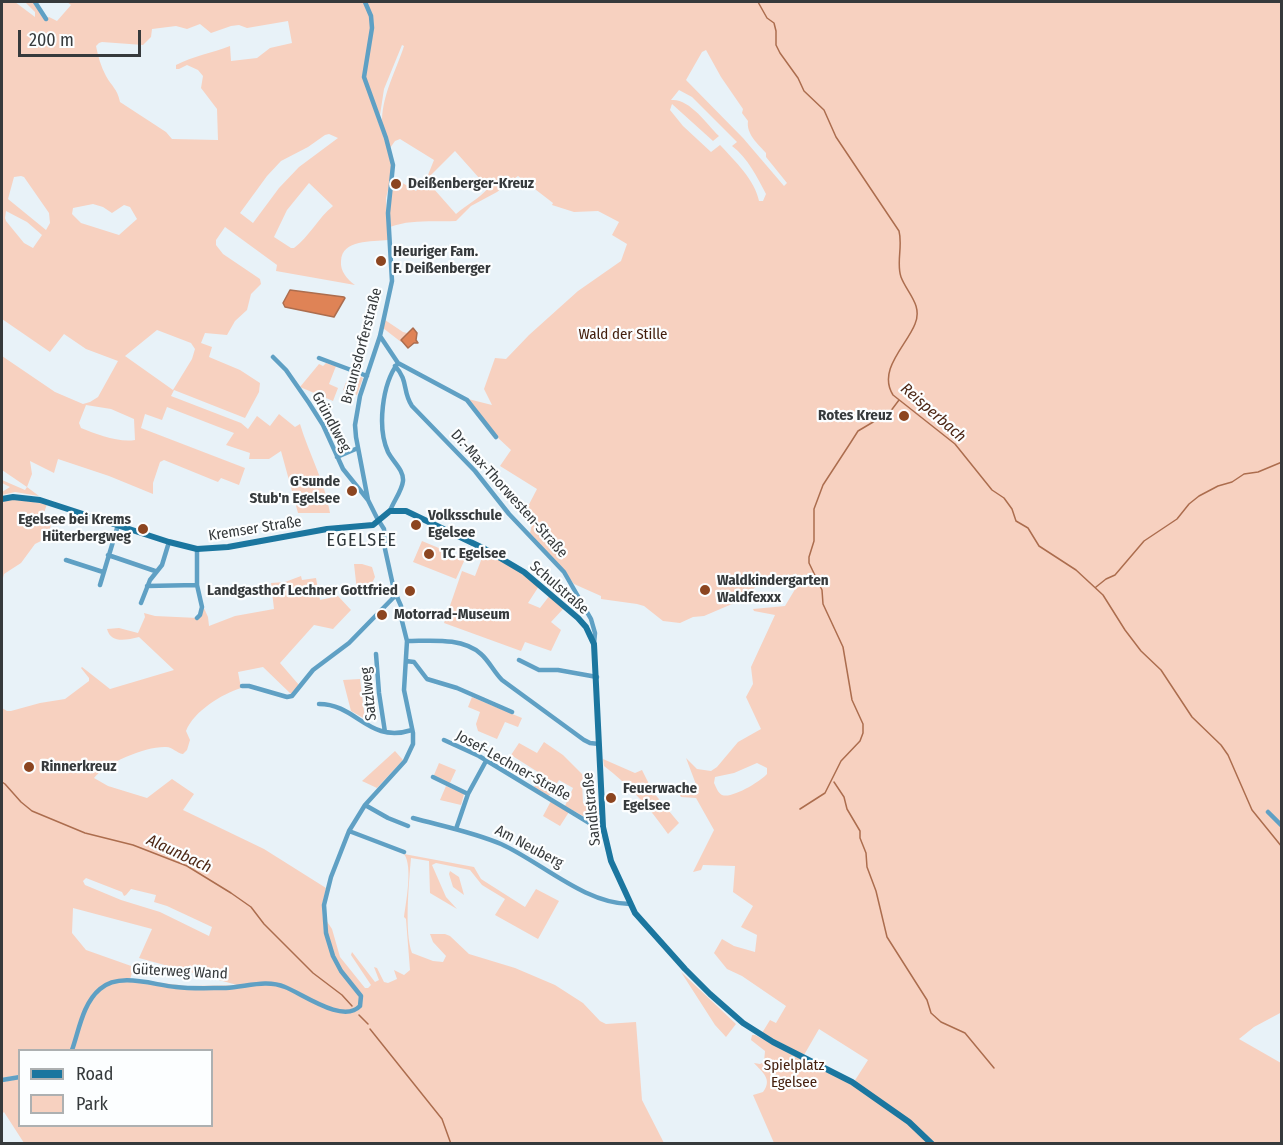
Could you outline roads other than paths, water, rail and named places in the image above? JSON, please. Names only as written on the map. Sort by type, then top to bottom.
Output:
[{"type":"street","points":[[35,2],[46,19]]},
{"type":"street","name":"Braunsdorferstraße","points":[[365,2],[371,16],[372,28],[364,77],[386,138],[393,165],[387,213],[392,280],[380,336],[357,410],[356,424],[368,500],[379,521]]},
{"type":"street","name":"Dr.-Max-Thorwesten-Straße","points":[[380,336],[404,376],[407,396],[412,406],[475,471],[497,500],[556,563],[573,585],[594,627],[594,644]]},
{"type":"street","name":"Gründlweg","points":[[273,357],[286,370],[319,418],[343,470],[368,500]]},
{"type":"street","points":[[319,358],[367,376]]},
{"type":"street","points":[[404,852],[349,831],[365,805],[405,761],[413,744],[404,690],[407,641],[401,606],[395,596],[384,529],[379,521],[390,511],[403,481],[400,471],[388,453],[384,433],[383,402],[388,380],[396,364],[467,400],[496,437]]},
{"type":"street","points":[[337,457],[358,448]]},
{"type":"street","name":"Kremser Straße","points":[[2,499],[13,497],[34,499],[197,549],[228,547],[327,529],[368,525],[379,521]]},
{"type":"street","name":"Schulstraße","points":[[390,511],[405,511],[485,549],[524,572],[578,618],[586,627],[594,644],[599,744]]},
{"type":"street","points":[[100,585],[118,525]]},
{"type":"street","points":[[141,603],[147,586],[162,564],[169,542]]},
{"type":"street","points":[[197,549],[197,585],[202,612],[197,618]]},
{"type":"street","points":[[108,555],[156,571]]},
{"type":"street","points":[[66,560],[103,572]]},
{"type":"street","points":[[147,586],[197,585]]},
{"type":"street","points":[[242,686],[287,697],[292,696],[313,670],[349,643],[395,596]]},
{"type":"street","points":[[407,641],[453,642],[468,646],[483,656],[502,680],[584,740],[599,744]]},
{"type":"street","name":"Satzlweg","points":[[376,654],[385,732]]},
{"type":"street","points":[[519,660],[534,669],[558,670],[597,677]]},
{"type":"street","points":[[406,661],[414,662],[427,679],[457,688],[512,712]]},
{"type":"street","name":"Satzlweg","points":[[319,704],[335,706],[373,729],[385,732],[412,730]]},
{"type":"street","name":"Josef-Lechner-Straße","points":[[444,740],[486,761],[591,824],[603,827]]},
{"type":"street","name":"Sandlstraße","points":[[599,744],[603,827],[611,861],[630,904],[641,922],[731,1014],[765,1037],[867,1092],[919,1129],[932,1143]]},
{"type":"street","points":[[456,829],[468,794],[486,761]]},
{"type":"street","points":[[433,777],[468,794]]},
{"type":"street","points":[[365,805],[408,826]]},
{"type":"street","points":[[1268,812],[1281,826]]},
{"type":"street","name":"Am Neuberg","points":[[413,818],[456,829],[502,845],[597,897],[614,903],[630,904]]},
{"type":"street","name":"Güterweg Wand","points":[[72,1049],[78,1029],[95,995],[100,989],[113,982],[133,981],[175,987],[208,988],[258,984],[280,985],[323,1006],[343,1012],[353,1012],[360,1006],[361,996],[341,971],[333,956],[324,916],[327,893],[349,831]]},
{"type":"street","points":[[2,1080],[18,1077]]},
{"type":"waterway","name":"Reisperbach","points":[[758,2],[767,18],[774,23],[776,45],[780,53],[798,78],[804,91],[824,110],[836,137],[899,231],[901,277],[916,305],[917,317],[891,367],[889,386],[893,395],[955,444],[992,490],[1004,498],[1012,509],[1016,521],[1028,528],[1039,546],[1076,570],[1103,595],[1125,630],[1141,651],[1161,670],[1192,717],[1221,745],[1228,755],[1252,810],[1282,847]]},
{"type":"waterway","points":[[800,809],[825,793],[841,761],[860,741],[863,733],[863,724],[852,700],[843,647],[823,604],[822,590],[809,563],[814,541],[814,509],[823,485],[858,431],[890,412],[899,400]]},
{"type":"waterway","points":[[1096,587],[1115,575],[1144,541],[1177,519],[1199,496],[1232,482],[1244,474],[1258,472],[1282,462]]},
{"type":"waterway","name":"Alaunbach","points":[[2,782],[32,811],[85,833],[133,845],[187,866],[231,893],[251,907],[264,924],[313,973],[342,995],[352,1006]]},
{"type":"waterway","points":[[834,782],[844,797],[847,809],[860,831],[867,867],[876,891],[887,937],[927,1000],[931,1013],[941,1022],[965,1033],[994,1068]]},
{"type":"waterway","name":"Alaunbach","points":[[359,1015],[368,1024]]},
{"type":"waterway","name":"Alaunbach","points":[[370,1029],[442,1119],[451,1144]]},
{"type":"place","name":"Deißenberger-Kreuz","points":[[396,184]]},
{"type":"place","name":"Heuriger Fam. F. Deißenberger","points":[[381,261]]},
{"type":"place","name":"Rotes Kreuz","points":[[904,416]]},
{"type":"place","name":"G'sunde Stub'n Egelsee","points":[[352,491]]},
{"type":"place","name":"Volksschule Egelsee","points":[[416,525]]},
{"type":"place","name":"Egelsee bei Krems Hüterbergweg","points":[[143,529]]},
{"type":"place","name":"TC Egelsee","points":[[429,554]]},
{"type":"place","name":"Waldkindergarten Waldfexxx","points":[[705,590]]},
{"type":"place","name":"Landgasthof Lechner Gottfried","points":[[410,591]]},
{"type":"place","name":"Motorrad-Museum","points":[[382,615]]},
{"type":"place","name":"Rinnerkreuz","points":[[29,767]]},
{"type":"place","name":"Feuerwache Egelsee","points":[[611,798]]},
{"type":"district","name":"EGELSEE","points":[[362,541]]},
{"type":"park label","name":"Wald der Stille","points":[[623,335]]},
{"type":"park label","name":"Spielplatz Egelsee","points":[[794,1074]]}]
